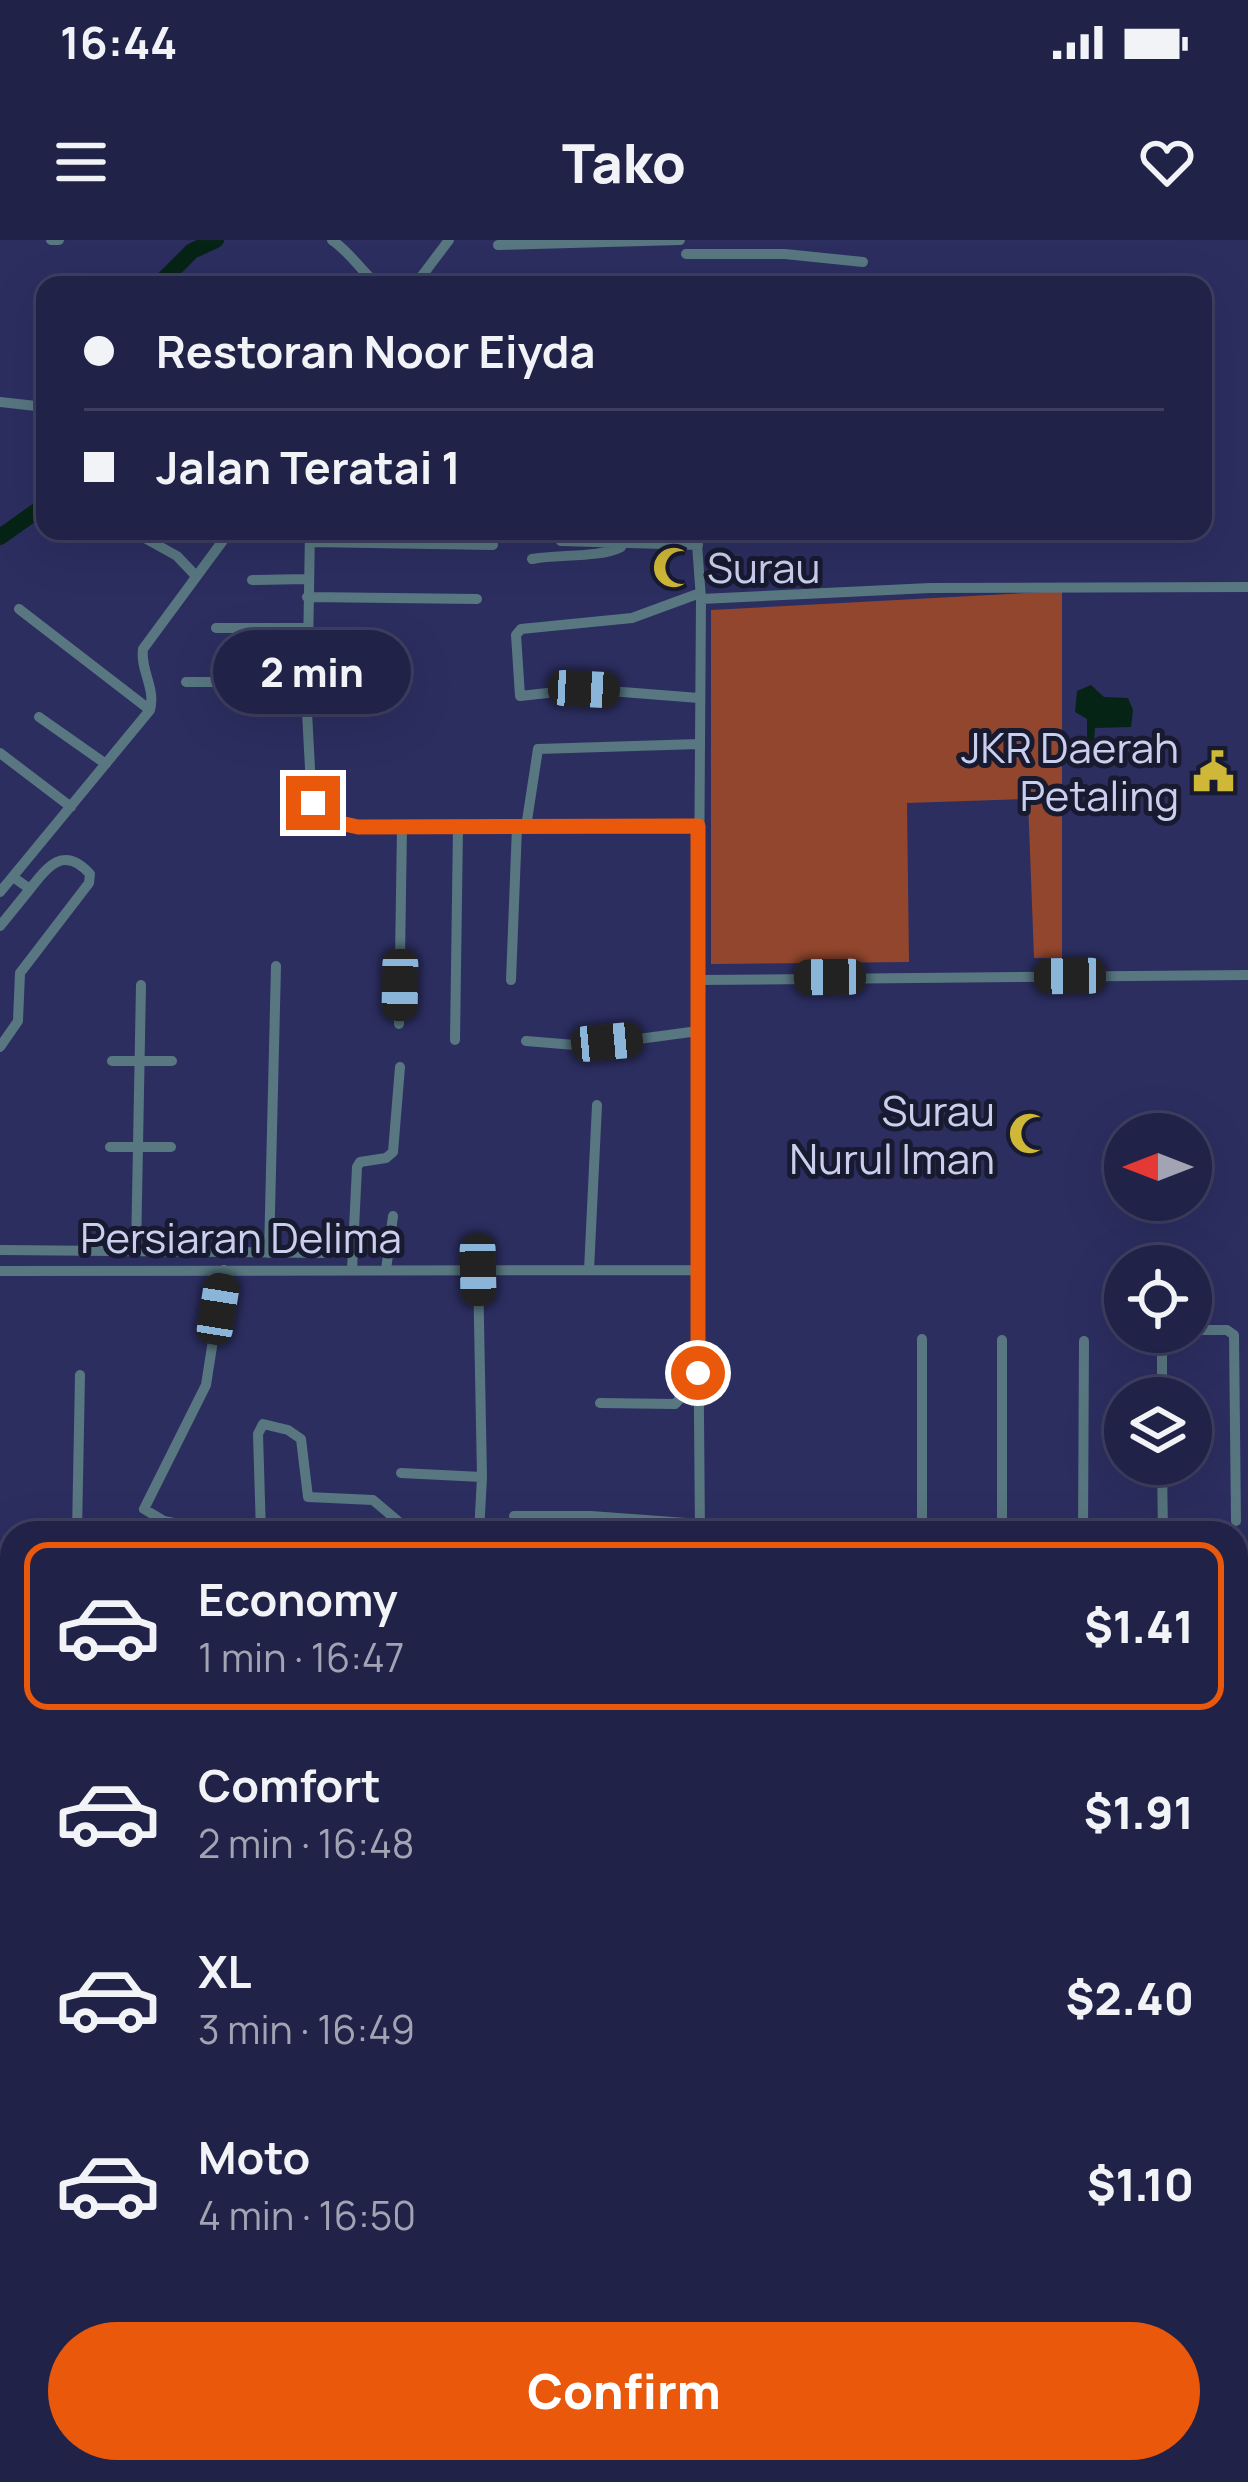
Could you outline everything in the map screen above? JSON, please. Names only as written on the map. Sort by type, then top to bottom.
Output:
[{"type":"street","points":[[332,240],[351,254],[367,276]]},
{"type":"street","points":[[505,243],[683,240],[686,276]]},
{"type":"street","points":[[422,276],[447,241]]},
{"type":"street","points":[[686,254],[785,254],[862,262]]},
{"type":"street","points":[[0,402],[36,406]]},
{"type":"street","points":[[149,540],[177,556],[196,576]]},
{"type":"street","points":[[0,892],[150,710],[152,693],[143,649],[223,540]]},
{"type":"street","points":[[310,540],[306,682],[310,787],[316,813],[335,824],[402,827],[698,826]]},
{"type":"street","points":[[379,540],[493,545]]},
{"type":"street","points":[[588,540],[698,545]]},
{"type":"street","points":[[697,540],[700,1521]]},
{"type":"street","points":[[532,559],[612,552],[623,545]]},
{"type":"street","points":[[252,580],[308,579]]},
{"type":"street","points":[[700,698],[584,689],[520,696],[516,635],[521,629],[632,618],[700,596],[930,588],[1248,587]]},
{"type":"street","points":[[307,597],[477,599]]},
{"type":"street","points":[[19,609],[150,710]]},
{"type":"street","points":[[216,628],[307,628]]},
{"type":"street","points":[[186,682],[306,682]]},
{"type":"street","points":[[39,717],[106,764]]},
{"type":"street","points":[[511,980],[522,827],[538,749],[699,744]]},
{"type":"street","points":[[0,753],[71,807]]},
{"type":"street","points":[[399,1024],[402,827]]},
{"type":"street","points":[[455,1040],[458,827]]},
{"type":"street","points":[[0,926],[56,860],[80,865],[90,874],[89,883],[20,974],[18,1021],[0,1047]]},
{"type":"street","points":[[14,877],[30,889]]},
{"type":"street","points":[[269,1253],[276,966]]},
{"type":"street","points":[[699,980],[1248,975]]},
{"type":"street","points":[[136,1252],[141,985]]},
{"type":"street","points":[[526,1041],[587,1046],[698,1031]]},
{"type":"street","points":[[112,1061],[172,1061]]},
{"type":"street","points":[[352,1270],[356,1167],[393,1152],[400,1067]]},
{"type":"street","points":[[590,1270],[597,1105]]},
{"type":"street","points":[[110,1147],[171,1147]]},
{"type":"street","points":[[386,1270],[393,1216]]},
{"type":"street","points":[[0,1250],[326,1253]]},
{"type":"street","points":[[164,1521],[144,1509],[206,1384],[224,1270]]},
{"type":"street","points":[[478,1270],[480,1521]]},
{"type":"street","name":"Persiaran Delima","points":[[0,1271],[698,1270]]},
{"type":"street","points":[[1212,1330],[1234,1335],[1236,1521]]},
{"type":"street","points":[[922,1339],[922,1521]]},
{"type":"street","points":[[1002,1340],[1002,1521]]},
{"type":"street","points":[[1083,1521],[1084,1341]]},
{"type":"street","points":[[77,1521],[80,1375]]},
{"type":"street","points":[[600,1403],[675,1404],[698,1380]]},
{"type":"street","points":[[261,1521],[258,1429],[263,1424],[301,1439],[308,1497],[374,1500],[398,1521]]},
{"type":"street","points":[[401,1473],[482,1477]]},
{"type":"street","points":[[1162,1485],[1163,1521]]},
{"type":"street","points":[[514,1516],[633,1521]]},
{"type":"shaded area","points":[[1062,591],[1062,958],[1034,958],[1028,799],[907,803],[909,962],[711,964],[711,610]]},
{"type":"shaded area","points":[[1091,685],[1104,697],[1128,698],[1133,710],[1131,727],[1095,728],[1094,742],[1087,739],[1087,719],[1075,712],[1077,691]]},
{"type":"waterway","points":[[167,276],[192,251],[216,240]]},
{"type":"waterway","points":[[0,537],[36,511]]},
{"type":"place","name":"Surau","points":[[673,567]]},
{"type":"place","name":"JKR Daerah Petaling","points":[[1213,771]]},
{"type":"place","name":"Surau Nurul Iman","points":[[1029,1134]]},
{"type":"route","points":[[313,803],[318,817],[358,827],[698,826],[698,1373]]}]
